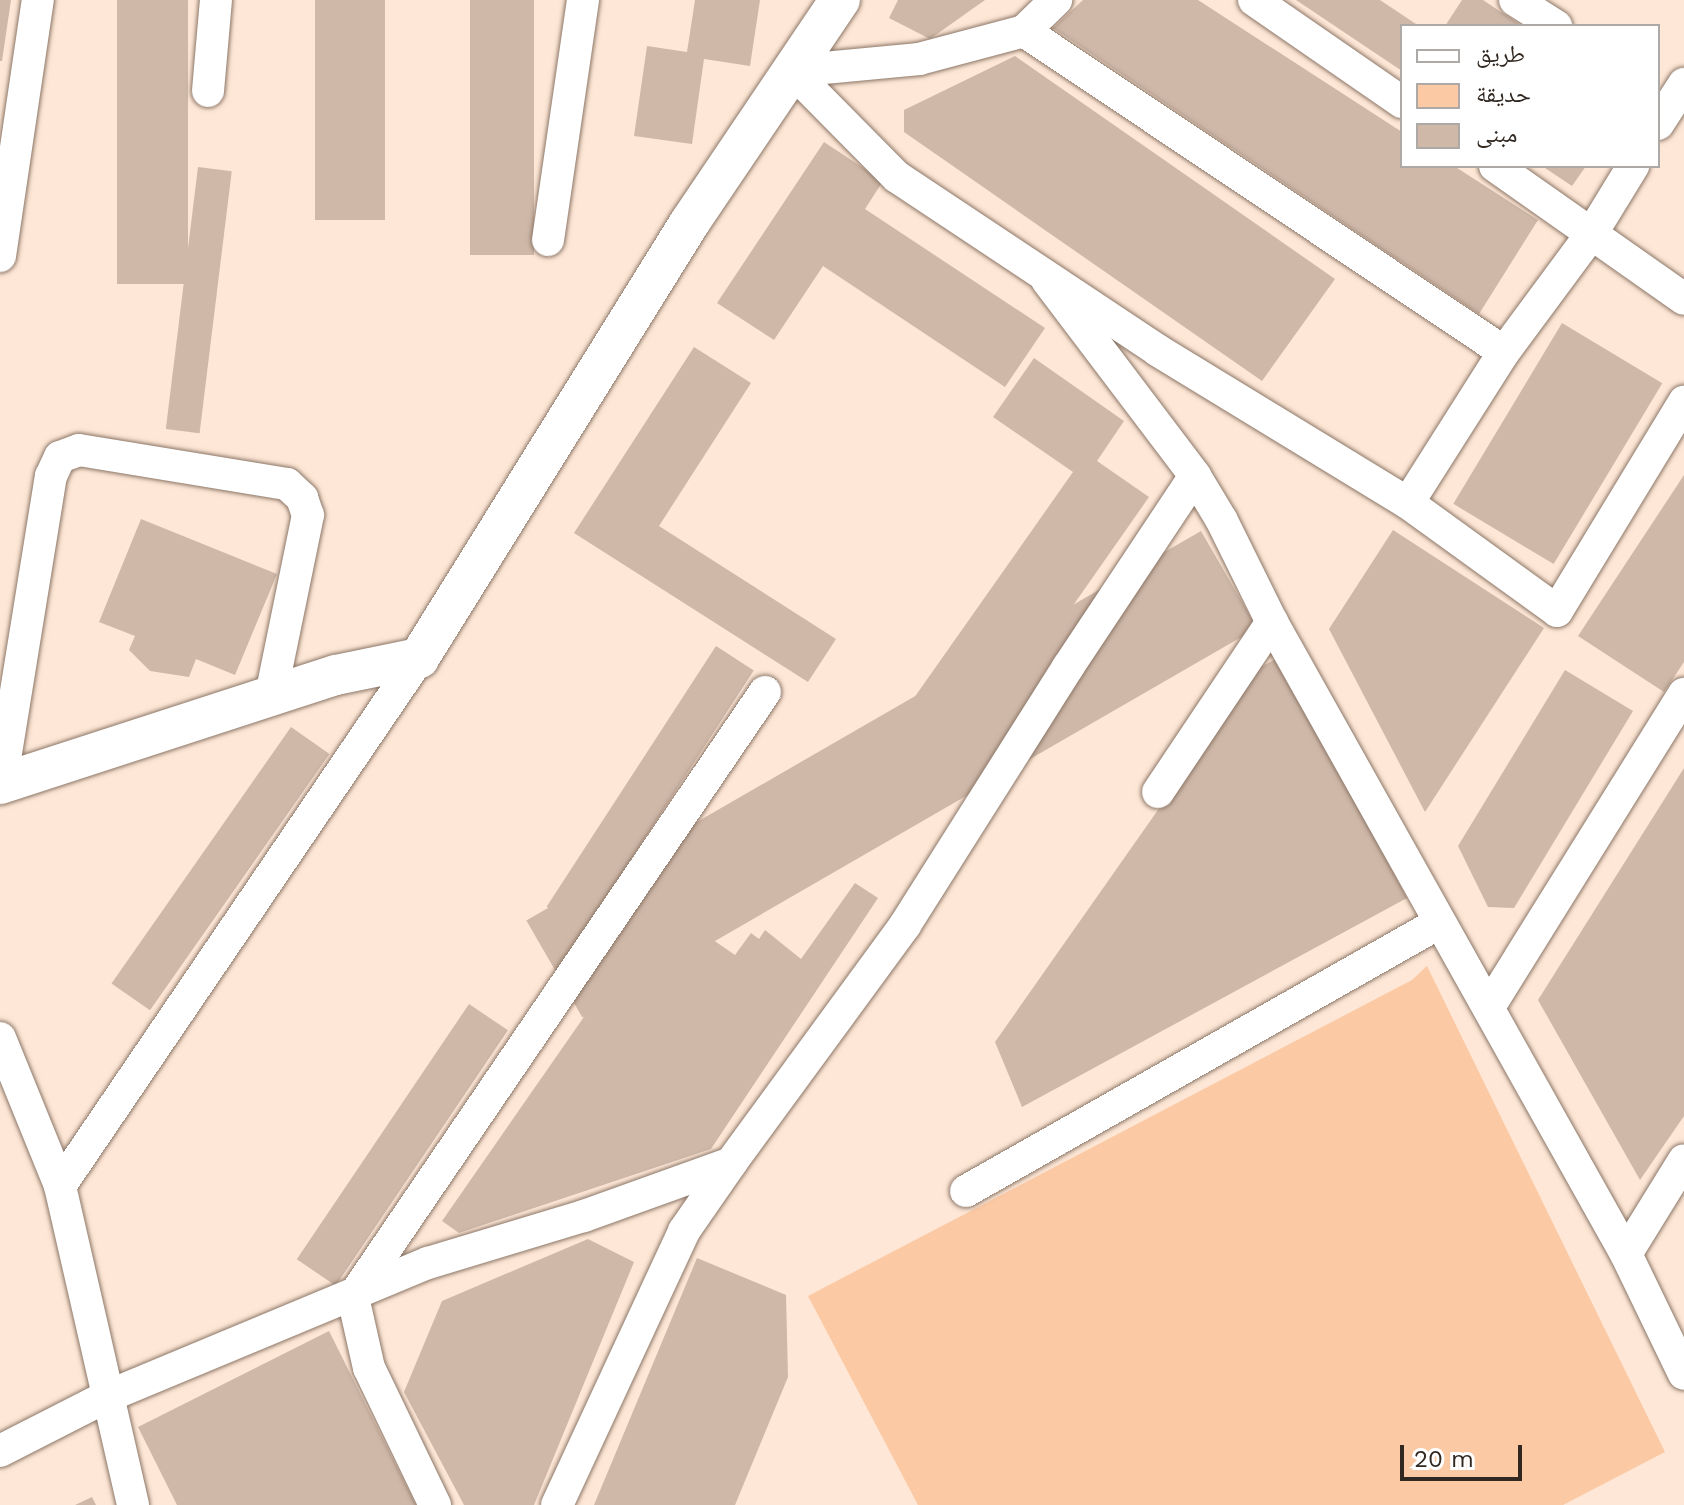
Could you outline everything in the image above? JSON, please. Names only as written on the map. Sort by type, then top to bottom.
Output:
[{"type":"street","points":[[0,256],[38,0]]},
{"type":"street","points":[[208,91],[216,0]]},
{"type":"street","points":[[548,240],[583,0]]},
{"type":"street","points":[[60,1186],[419,658],[690,222],[840,0]]},
{"type":"street","points":[[792,71],[919,59],[1024,31],[1056,0]]},
{"type":"street","points":[[1254,0],[1400,101]]},
{"type":"street","points":[[1515,0],[1553,24]]},
{"type":"street","points":[[1024,31],[1504,352]]},
{"type":"street","points":[[792,71],[897,177],[1047,280],[1408,503],[1557,611],[1684,402]]},
{"type":"street","points":[[1498,168],[1684,299]]},
{"type":"street","points":[[1408,503],[1504,352],[1592,233],[1632,168]]},
{"type":"street","points":[[1047,280],[1195,476],[1222,521],[1272,622],[1626,1254],[1684,1374]]},
{"type":"street","points":[[271,696],[308,515],[302,498],[287,484],[79,450],[60,457],[51,476],[0,784],[336,675],[419,658]]},
{"type":"street","points":[[557,1505],[684,1231],[905,925],[1068,667],[1195,476]]},
{"type":"street","points":[[1158,792],[1272,622]]},
{"type":"street","points":[[435,1505],[369,1368],[353,1297],[765,692]]},
{"type":"street","points":[[1489,1007],[1684,694]]},
{"type":"street","points":[[966,1191],[1439,923]]},
{"type":"street","points":[[0,1038],[60,1186],[133,1505]]},
{"type":"street","points":[[1626,1254],[1684,1160]]},
{"type":"street","points":[[0,1451],[108,1396],[353,1297],[428,1263],[584,1216],[731,1163]]},
{"type":"green space","points":[[1427,966],[1665,1452],[1563,1505],[918,1505],[808,1296],[1412,980]]},
{"type":"building","points":[[0,0],[11,0],[2,61],[0,61]]},
{"type":"building","points":[[117,0],[188,0],[188,284],[117,284]]},
{"type":"building","points":[[315,0],[385,0],[385,220],[315,220]]},
{"type":"building","points":[[470,0],[534,0],[534,255],[470,255]]},
{"type":"building","points":[[695,0],[760,0],[750,66],[704,59],[692,144],[634,136],[647,46],[687,52]]},
{"type":"building","points":[[898,0],[985,0],[930,39],[889,18]]},
{"type":"building","points":[[1083,0],[1198,0],[1400,131],[1400,168],[1457,168],[1538,220],[1479,314],[1053,28]]},
{"type":"building","points":[[1296,0],[1380,0],[1416,24],[1400,24],[1400,70]]},
{"type":"building","points":[[1462,0],[1483,0],[1519,24],[1446,24]]},
{"type":"building","points":[[1015,56],[1335,279],[1262,381],[904,132],[904,110]]},
{"type":"building","points":[[824,142],[883,181],[865,209],[1045,328],[1005,387],[823,266],[774,340],[717,303]]},
{"type":"building","points":[[198,167],[232,171],[200,433],[166,429]]},
{"type":"building","points":[[1545,168],[1585,168],[1572,186]]},
{"type":"building","points":[[1562,323],[1662,383],[1554,564],[1453,504]]},
{"type":"building","points":[[694,347],[751,383],[659,526],[836,639],[808,682],[574,533]]},
{"type":"building","points":[[1034,358],[1124,421],[1097,461],[1149,497],[941,794],[878,749],[1073,472],[993,417]]},
{"type":"building","points":[[1684,475],[1684,662],[1664,692],[1578,636]]},
{"type":"building","points":[[141,519],[277,574],[235,675],[196,659],[189,677],[150,671],[129,650],[135,636],[99,622]]},
{"type":"building","points":[[1393,530],[1544,628],[1425,812],[1329,629]]},
{"type":"building","points":[[1201,531],[1257,628],[582,1017],[526,921]]},
{"type":"building","points":[[716,646],[754,671],[584,931],[547,907]]},
{"type":"building","points":[[1281,656],[1407,898],[1022,1107],[995,1042],[1257,669]]},
{"type":"building","points":[[1565,670],[1633,711],[1514,908],[1488,907],[1458,846]]},
{"type":"building","points":[[291,727],[330,754],[150,1010],[111,983]]},
{"type":"building","points":[[1684,768],[1684,1116],[1640,1180],[1538,1000]]},
{"type":"building","points":[[691,863],[720,883],[690,924],[735,955],[751,933],[759,939],[765,930],[801,959],[855,883],[878,898],[711,1149],[459,1233],[442,1221]]},
{"type":"building","points":[[469,1004],[508,1030],[336,1286],[297,1259]]},
{"type":"building","points":[[588,1239],[634,1262],[534,1505],[464,1505],[404,1392],[442,1301]]},
{"type":"building","points":[[697,1258],[786,1295],[788,1377],[735,1505],[594,1505]]},
{"type":"building","points":[[329,1331],[416,1505],[177,1505],[138,1427]]},
{"type":"building","points":[[92,1497],[96,1505],[75,1505]]}]
